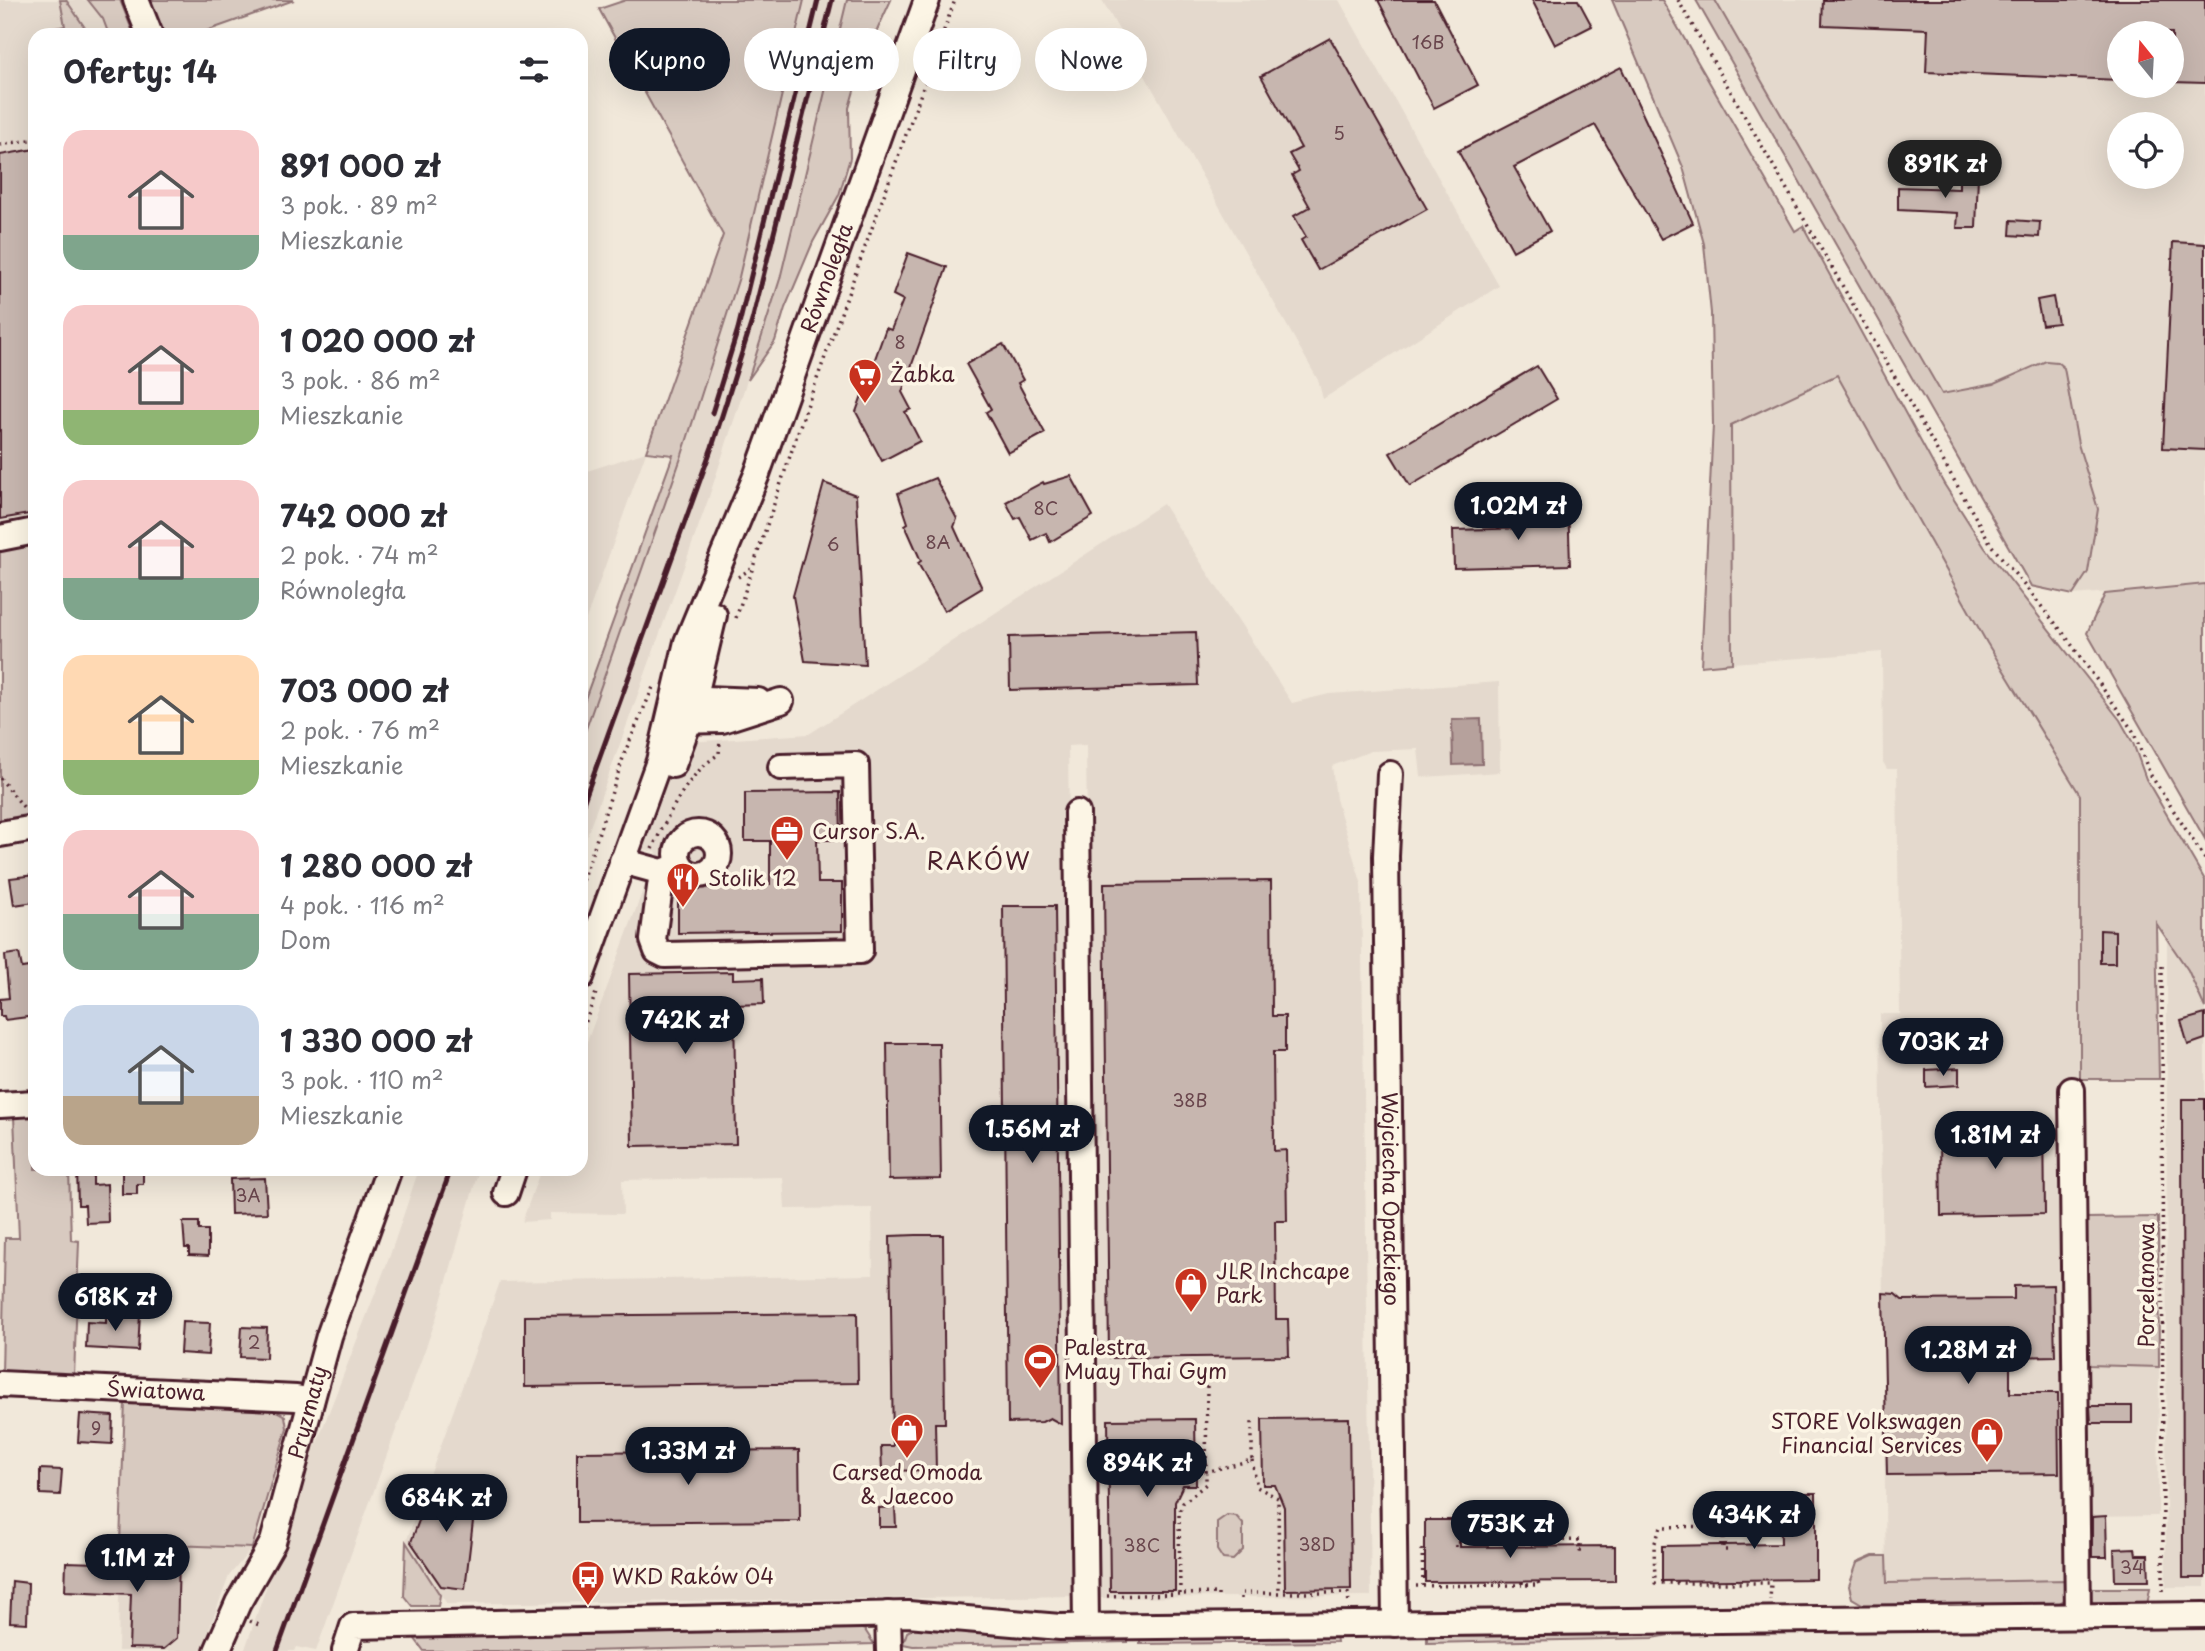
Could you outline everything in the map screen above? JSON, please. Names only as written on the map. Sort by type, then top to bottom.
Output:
[{"type":"street","points":[[136,0],[147,28]]},
{"type":"street","name":"Równoległa","points":[[588,957],[659,761],[681,709],[687,642],[726,555],[927,0]]},
{"type":"street","points":[[0,538],[28,532]]},
{"type":"street","points":[[681,709],[722,710]]},
{"type":"street","points":[[622,861],[671,869],[653,940],[657,951],[665,955],[860,951],[856,765],[781,767]]},
{"type":"street","name":"Wojciecha Opackiego","points":[[1390,774],[1386,856],[1395,1624]]},
{"type":"street","points":[[1077,813],[1086,1626]]},
{"type":"street","points":[[0,834],[28,823]]},
{"type":"street","points":[[2072,1090],[2078,1616]]},
{"type":"street","points":[[0,1105],[28,1103]]},
{"type":"street","name":"Pryzmaty","points":[[217,1651],[238,1603],[273,1542],[329,1336],[386,1176]]},
{"type":"street","points":[[506,1193],[512,1176]]},
{"type":"street","name":"Światowa","points":[[0,1384],[296,1398],[311,1401]]},
{"type":"street","points":[[888,1614],[889,1651]]},
{"type":"street","points":[[345,1651],[353,1626],[888,1614],[1086,1626],[2205,1615]]},
{"type":"path","points":[[751,569],[955,0]]},
{"type":"path","points":[[1678,0],[1992,546],[2064,634],[2126,721],[2150,774],[2205,859]]},
{"type":"path","points":[[0,145],[28,140]]},
{"type":"path","points":[[0,778],[28,816]]},
{"type":"path","name":"Porcelanowa","points":[[2162,966],[2163,1604]]},
{"type":"path","points":[[1180,1594],[1179,1513],[1183,1503],[1206,1483],[1207,1385]]},
{"type":"path","points":[[1252,1421],[1252,1460],[1257,1487],[1279,1498],[1279,1593]]},
{"type":"path","points":[[1206,1472],[1252,1460]]},
{"type":"path","points":[[1770,1606],[1769,1582],[1655,1583],[1654,1545],[1661,1527],[1759,1526],[1759,1516],[1785,1518]]},
{"type":"path","points":[[1723,1526],[1723,1550],[1727,1550]]},
{"type":"path","points":[[1456,1547],[1455,1542],[1521,1544],[1580,1540],[1580,1551],[1583,1551]]},
{"type":"path","points":[[1423,1586],[1422,1546],[1425,1546]]},
{"type":"path","points":[[1394,1586],[1509,1583],[1539,1585],[1538,1582]]},
{"type":"path","points":[[1102,1601],[1109,1595],[1218,1593],[1218,1599]]},
{"type":"path","points":[[1241,1598],[1241,1593],[1348,1593],[1349,1611]]},
{"type":"path","points":[[255,1623],[261,1626]]},
{"type":"shaded area","points":[[0,0],[120,0],[131,28],[28,28],[28,543],[0,548]]},
{"type":"shaded area","points":[[60,0],[66,0],[85,28],[55,28],[65,26]]},
{"type":"shaded area","points":[[88,0],[120,0],[131,28],[106,28],[103,19]]},
{"type":"shaded area","points":[[145,0],[294,0],[215,28],[155,28]]},
{"type":"shaded area","points":[[626,0],[804,0],[797,28],[744,28],[744,91],[783,91],[739,277],[682,455],[588,723],[588,691],[673,455],[646,452],[723,235],[644,91],[730,91],[730,28],[609,28],[599,9]]},
{"type":"shaded area","points":[[804,0],[847,0],[840,28],[798,28]]},
{"type":"shaded area","points":[[847,0],[891,0],[878,28],[840,28]]},
{"type":"shaded area","points":[[1102,0],[1339,0],[1499,286],[1323,399],[1318,380],[1147,79],[1147,28],[1118,28]]},
{"type":"shaded area","points":[[1612,0],[1662,0],[1795,231],[1803,226],[1944,484],[1985,548],[2120,720],[2133,743],[2146,779],[2205,880],[2205,1008],[2188,970],[2156,923],[2159,1079],[2080,1079],[2080,795],[1987,643],[1837,375],[1731,425],[1732,663],[1701,666],[1713,425],[1711,313],[1704,244],[1683,167]]},
{"type":"shaded area","points":[[1696,0],[1715,0],[1942,394],[1994,384],[2046,361],[2057,362],[2064,368],[2078,444],[2098,509],[2088,572],[2073,595],[2031,586]]},
{"type":"shaded area","points":[[1715,0],[2205,0],[2205,584],[2073,595],[2088,571],[2098,510],[2078,444],[2064,368],[2046,361],[1994,384],[1942,395]]},
{"type":"shaded area","points":[[782,91],[825,91],[780,279],[708,500],[588,833],[588,723],[682,455]]},
{"type":"shaded area","points":[[825,91],[854,91],[849,108],[850,158],[839,195],[813,242],[785,308],[775,341],[748,380],[780,279]]},
{"type":"shaded area","points":[[1837,375],[1986,643],[2080,795],[2080,1079],[2089,1365],[2159,1367],[2158,1516],[2089,1517],[2090,1588],[1886,1591],[1880,1014],[1900,1014],[1897,769],[1887,769],[1883,762],[1882,652],[1732,663],[1731,425]]},
{"type":"shaded area","points":[[646,452],[588,614],[588,471]]},
{"type":"shaded area","points":[[1163,504],[1292,703],[1329,694],[1499,682],[1500,772],[1424,777],[1421,776],[1418,749],[1371,751],[1332,766],[1336,799],[1361,882],[1371,1596],[1096,1598],[1086,745],[1068,746],[1079,1596],[447,1604],[406,1542],[500,1282],[873,1275],[872,1208],[785,1209],[783,1177],[622,1180],[623,1214],[550,1213],[550,1220],[522,1222],[538,1176],[588,1176],[588,1039],[657,852],[633,847],[673,743],[809,734]]},
{"type":"shaded area","points":[[28,543],[28,814],[0,820],[0,548]]},
{"type":"shaded area","points":[[2205,584],[2205,839],[2087,633],[2105,594]]},
{"type":"shaded area","points":[[1481,719],[1482,764],[1453,765],[1452,720]]},
{"type":"shaded area","points":[[2167,937],[2188,970],[2205,1008],[2205,1587],[2166,1587]]},
{"type":"shaded area","points":[[14,1116],[28,1116],[28,1176],[69,1176],[71,1240],[79,1241],[74,1377],[2,1373],[5,1238],[19,1238]]},
{"type":"shaded area","points":[[417,1176],[477,1176],[436,1319],[316,1651],[296,1647],[294,1651],[249,1651],[245,1649],[309,1463],[389,1258]]},
{"type":"shaded area","points":[[2158,1217],[2159,1367],[2089,1365],[2086,1218]]},
{"type":"shaded area","points":[[125,1401],[271,1408],[285,1416],[287,1428],[252,1548],[120,1543]]},
{"type":"shaded area","points":[[1227,1515],[1236,1516],[1243,1524],[1243,1550],[1233,1560],[1223,1559],[1217,1550],[1217,1522]]},
{"type":"shaded area","points":[[406,1542],[440,1595],[438,1606],[412,1606],[404,1596]]},
{"type":"shaded area","points":[[120,1543],[252,1548],[229,1576],[201,1651],[118,1651]]},
{"type":"shaded area","points":[[1873,1556],[1886,1556],[1887,1583],[2069,1580],[2067,1598],[2055,1606],[1869,1608],[1852,1598],[1849,1586],[1857,1563]]},
{"type":"shaded area","points":[[2086,1588],[2150,1588],[2147,1605],[2097,1606],[2089,1599]]},
{"type":"shaded area","points":[[851,1625],[865,1630],[874,1644],[584,1651],[424,1651],[412,1635]]},
{"type":"shaded area","points":[[920,1625],[1128,1637],[1128,1642],[903,1644],[907,1632]]},
{"type":"shaded area","points":[[1697,1630],[1653,1638],[1427,1643],[1427,1632]]},
{"type":"shaded area","points":[[1336,1635],[1337,1642],[1140,1644],[1140,1637]]},
{"type":"building","points":[[1378,0],[1434,0],[1478,85],[1434,108]]},
{"type":"building","points":[[1532,0],[1578,0],[1592,26],[1555,45]]},
{"type":"building","points":[[1823,0],[2205,0],[2205,83],[2184,82],[2184,21],[2107,21],[2107,80],[1926,72],[1928,29],[1822,25]]},
{"type":"building","points":[[1330,38],[1427,209],[1318,270],[1301,240],[1306,237],[1294,216],[1310,207],[1292,175],[1299,171],[1289,154],[1301,148],[1261,76]]},
{"type":"building","points":[[1621,67],[1693,223],[1661,239],[1595,125],[1514,167],[1550,231],[1513,251],[1458,151]]},
{"type":"building","points":[[28,150],[28,514],[0,519],[0,155]]},
{"type":"building","points":[[1959,175],[1978,175],[1976,228],[1957,228],[1958,213],[1898,210],[1898,187],[1959,189]]},
{"type":"building","points":[[2011,220],[2040,222],[2039,237],[2010,235]]},
{"type":"building","points":[[2173,242],[2205,244],[2205,450],[2163,448]]},
{"type":"building","points":[[908,253],[947,267],[902,392],[911,409],[905,412],[920,441],[882,461],[856,412],[886,328],[891,330],[903,300],[893,295]]},
{"type":"building","points":[[2053,297],[2058,323],[2042,325],[2037,300]]},
{"type":"building","points":[[1003,344],[1023,380],[1018,383],[1045,433],[1008,453],[986,412],[991,409],[966,364]]},
{"type":"building","points":[[1537,366],[1557,399],[1410,486],[1390,453]]},
{"type":"building","points":[[1071,476],[1093,516],[1050,542],[1046,533],[1032,540],[1020,517],[1015,519],[1006,502],[1043,482],[1044,484]]},
{"type":"building","points":[[935,478],[957,519],[954,527],[982,588],[944,611],[918,563],[921,561],[905,525],[908,523],[898,493]]},
{"type":"building","points":[[824,483],[856,495],[865,665],[805,661],[793,596]]},
{"type":"building","points":[[1568,502],[1570,565],[1454,568],[1453,530],[1533,528],[1533,503]]},
{"type":"building","points":[[1196,632],[1198,685],[1010,690],[1009,637]]},
{"type":"building","points":[[840,792],[841,840],[817,840],[818,883],[842,883],[842,931],[678,933],[678,885],[770,884],[770,841],[745,841],[745,793]]},
{"type":"building","points":[[28,876],[28,903],[14,905],[10,878]]},
{"type":"building","points":[[1271,881],[1272,1016],[1285,1016],[1285,1052],[1273,1052],[1274,1151],[1286,1150],[1287,1221],[1275,1221],[1276,1319],[1288,1319],[1289,1356],[1109,1358],[1104,883]]},
{"type":"building","points":[[1003,906],[1055,906],[1061,1424],[1050,1418],[1042,1422],[1008,1423]]},
{"type":"building","points":[[2100,930],[2115,931],[2115,963],[2100,963]]},
{"type":"building","points":[[19,953],[22,968],[28,967],[28,1017],[5,1020],[4,1016],[0,1016],[0,999],[9,998],[5,955]]},
{"type":"building","points":[[733,972],[733,979],[763,978],[764,1004],[734,1005],[736,1144],[632,1146],[629,974]]},
{"type":"building","points":[[2205,1014],[2205,1039],[2188,1045],[2181,1021]]},
{"type":"building","points":[[887,1043],[939,1043],[941,1179],[889,1180]]},
{"type":"building","points":[[1959,1068],[1959,1085],[1926,1087],[1926,1070]]},
{"type":"building","points":[[2182,1099],[2205,1099],[2205,1578],[2183,1578]]},
{"type":"building","points":[[2007,1117],[2044,1117],[2045,1214],[1941,1216],[1940,1135],[2008,1134]]},
{"type":"building","points":[[77,1176],[93,1176],[93,1185],[107,1184],[108,1222],[86,1223],[85,1205],[78,1205]]},
{"type":"building","points":[[122,1176],[143,1176],[143,1184],[137,1184],[137,1194],[122,1194]]},
{"type":"building","points":[[265,1178],[267,1213],[231,1214],[230,1179]]},
{"type":"building","points":[[183,1222],[199,1222],[199,1230],[208,1230],[208,1256],[189,1255],[189,1248],[185,1248]]},
{"type":"building","points":[[943,1235],[945,1423],[935,1423],[936,1470],[882,1471],[881,1446],[893,1446],[890,1236]]},
{"type":"building","points":[[2053,1285],[2055,1356],[2010,1357],[2010,1393],[2058,1393],[2059,1473],[1887,1475],[1883,1293],[1895,1294],[1902,1300],[2014,1299],[2014,1286]]},
{"type":"building","points":[[114,1311],[140,1313],[138,1351],[86,1348],[87,1322],[106,1323],[106,1316],[114,1316]]},
{"type":"building","points":[[857,1313],[858,1383],[525,1387],[525,1316]]},
{"type":"building","points":[[182,1322],[210,1323],[208,1355],[180,1353]]},
{"type":"building","points":[[242,1327],[267,1328],[266,1358],[240,1357]]},
{"type":"building","points":[[2090,1406],[2132,1406],[2132,1423],[2091,1423]]},
{"type":"building","points":[[80,1414],[113,1416],[112,1444],[78,1442]]},
{"type":"building","points":[[1349,1418],[1351,1589],[1285,1590],[1284,1507],[1275,1485],[1263,1485],[1262,1419]]},
{"type":"building","points":[[1195,1419],[1196,1485],[1183,1485],[1175,1502],[1175,1591],[1110,1591],[1108,1420]]},
{"type":"building","points":[[799,1450],[800,1521],[577,1523],[577,1452]]},
{"type":"building","points":[[40,1469],[62,1470],[60,1495],[40,1494]]},
{"type":"building","points":[[434,1480],[476,1496],[465,1589],[441,1586],[411,1542]]},
{"type":"building","points":[[1780,1493],[1816,1493],[1816,1579],[1662,1581],[1662,1546],[1781,1544]]},
{"type":"building","points":[[895,1507],[896,1527],[879,1527],[879,1508]]},
{"type":"building","points":[[2106,1516],[2107,1557],[2092,1557],[2092,1517]]},
{"type":"building","points":[[1425,1520],[1460,1520],[1460,1547],[1615,1546],[1615,1581],[1425,1582]]},
{"type":"building","points":[[2135,1548],[2136,1555],[2148,1555],[2149,1581],[2115,1581],[2114,1549]]},
{"type":"building","points":[[132,1555],[179,1557],[177,1638],[164,1649],[129,1648],[131,1594],[65,1591],[66,1562],[132,1564]]},
{"type":"building","points":[[12,1581],[28,1583],[27,1623],[10,1622]]},
{"type":"railway","points":[[712,413],[738,329],[818,0]]},
{"type":"railway","points":[[588,790],[712,447],[752,321],[832,0]]},
{"type":"railway","points":[[277,1651],[448,1176]]},
{"type":"place","name":"Żabka","points":[[865,405]]},
{"type":"place","name":"Cursor S.A.","points":[[787,862]]},
{"type":"place","name":"Stolik 12","points":[[683,909]]},
{"type":"place","name":"JLR Inchcape Park","points":[[1191,1314]]},
{"type":"place","name":"Palestra Muay Thai Gym","points":[[1040,1390]]},
{"type":"place","name":"Carsed Omoda & Jaecoo","points":[[907,1460]]},
{"type":"place","name":"STORE Volkswagen Financial Services","points":[[1987,1464]]},
{"type":"place","name":"WKD Raków 04","points":[[588,1607]]},
{"type":"district","name":"RAKÓW","points":[[979,862]]}]
